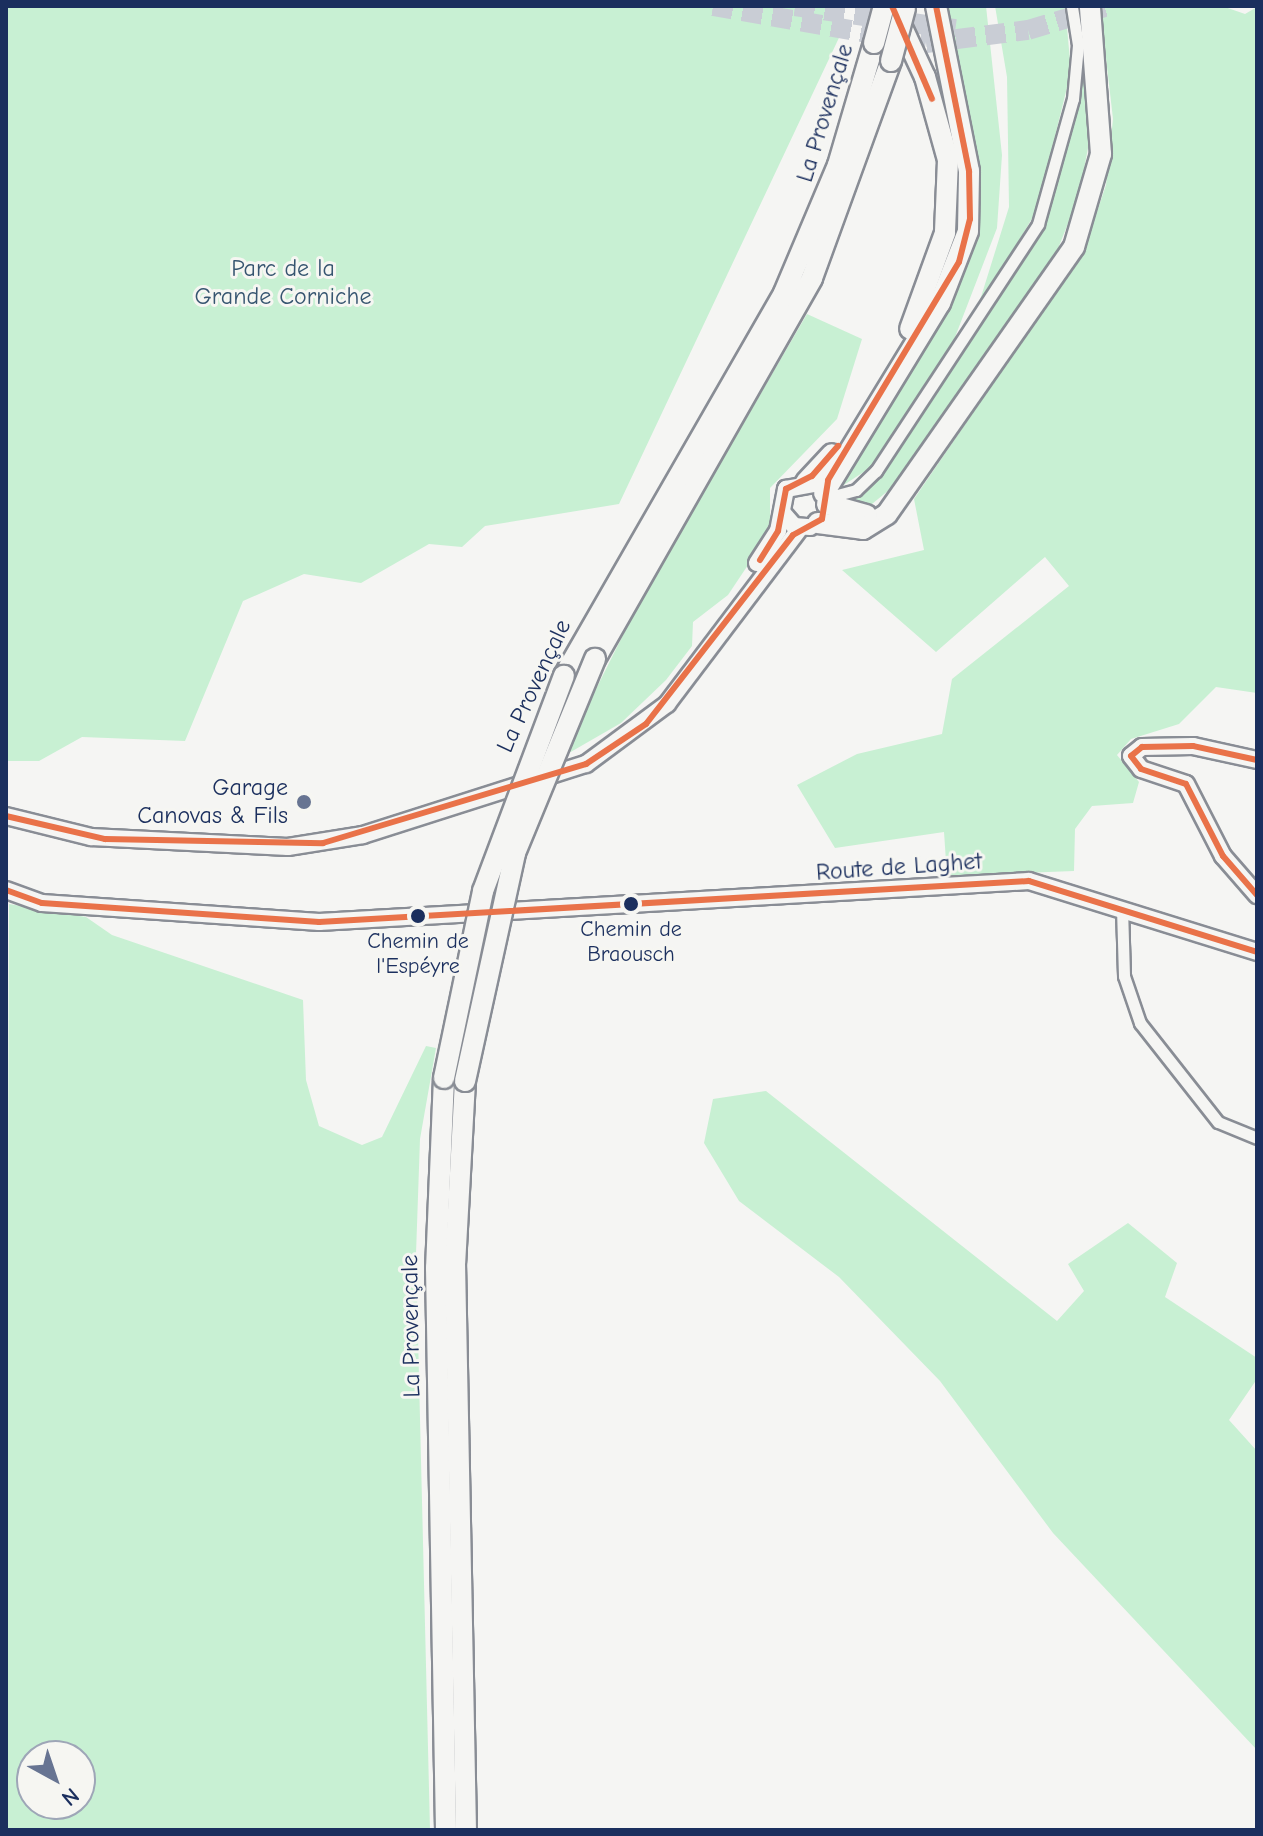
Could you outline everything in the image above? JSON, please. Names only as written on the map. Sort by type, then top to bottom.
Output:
[{"type":"highway","points":[[806,482],[841,441],[902,344],[945,233],[946,143],[897,6]]},
{"type":"highway","name":"La Provençale","points":[[446,1830],[436,1268],[455,1080],[483,891],[564,676],[790,280],[838,165],[874,43],[897,6]]},
{"type":"highway","name":"La Provençale","points":[[466,1830],[455,1263],[455,1080],[515,853],[595,659],[812,278],[891,61],[897,6]]},
{"type":"highway","points":[[936,6],[969,171],[968,231],[940,303],[819,509],[852,516],[896,504],[1046,296],[1086,217],[1101,118],[1090,6]]},
{"type":"main road","points":[[565,770],[638,718],[673,683],[771,543],[786,489],[806,482],[819,509]]},
{"type":"main road","points":[[782,512],[819,509]]},
{"type":"main road","points":[[6,816],[33,825],[105,839],[304,846],[389,827],[565,770],[609,752],[667,704],[819,509]]},
{"type":"main road","points":[[1257,760],[1193,746],[1142,747],[1131,756],[1141,769],[1186,784],[1223,856],[1257,895]]},
{"type":"main road","points":[[6,830],[33,825]]},
{"type":"main road","name":"Route de Laghet","points":[[6,890],[42,903],[319,922],[1029,881],[1257,952]]},
{"type":"street","points":[[819,509],[856,490],[876,471],[1038,224],[1073,99],[1078,45],[1072,6]]},
{"type":"street","points":[[1122,908],[1124,976],[1140,1023],[1218,1122],[1257,1138]]},
{"type":"green space","name":"Parc de la Grande Corniche","points":[[6,6],[839,6],[845,25],[619,504],[485,526],[462,547],[429,544],[361,583],[304,574],[243,601],[185,741],[82,737],[39,761],[6,761]]},
{"type":"green space","points":[[947,6],[986,6],[1002,155],[997,228],[952,345],[876,464],[836,490],[959,282],[977,225],[978,174]]},
{"type":"green space","points":[[995,6],[1065,6],[1071,71],[1037,210],[976,313],[1009,207],[1007,77]]},
{"type":"green space","points":[[1100,6],[1222,6],[1245,14],[1257,7],[1257,693],[1216,687],[1179,724],[1131,739],[1117,755],[1139,782],[1133,803],[1092,806],[1075,829],[1074,871],[947,876],[944,832],[835,848],[797,785],[857,754],[942,734],[952,679],[1069,586],[1045,557],[936,652],[842,570],[924,550],[914,499],[1084,250],[1106,185],[1113,119]]},
{"type":"green space","points":[[1082,39],[1091,132],[1079,196],[1055,256],[900,481],[872,504],[840,500],[884,468],[1041,229],[1078,109]]},
{"type":"green space","points":[[807,314],[862,339],[837,419],[770,488],[770,532],[728,595],[693,622],[692,646],[666,680],[621,723],[562,757],[640,601]]},
{"type":"green space","points":[[9,904],[86,917],[112,935],[303,1000],[306,1080],[319,1126],[362,1145],[382,1137],[426,1046],[436,1048],[420,1139],[416,1254],[430,1830],[6,1830]]},
{"type":"green space","points":[[766,1091],[1057,1321],[1084,1291],[1068,1264],[1128,1223],[1177,1263],[1165,1297],[1257,1358],[1257,1379],[1229,1420],[1257,1451],[1257,1750],[1053,1533],[940,1381],[839,1277],[739,1201],[704,1143],[713,1099]]},
{"type":"tunnel","points":[[713,6],[926,43],[1028,30],[1108,6]]},
{"type":"tunnel","points":[[795,6],[955,29]]},
{"type":"transit line","points":[[892,6],[932,99]]},
{"type":"transit line","points":[[6,816],[105,839],[323,843],[586,764],[646,724],[793,535],[822,519],[828,480],[959,262],[970,219],[969,171],[936,6]]},
{"type":"transit line","points":[[760,560],[778,531],[786,489],[812,476],[838,446]]},
{"type":"transit line","points":[[1257,760],[1193,746],[1142,747],[1131,756],[1141,769],[1186,784],[1223,856],[1257,895]]},
{"type":"transit line","points":[[6,890],[42,903],[319,922],[1029,881],[1257,952]]},
{"type":"place","name":"Garage Canovas & Fils","points":[[304,802]]},
{"type":"place","name":"Chemin de Braousch","points":[[631,904]]},
{"type":"place","name":"Chemin de l'Espéyre","points":[[418,916]]}]
